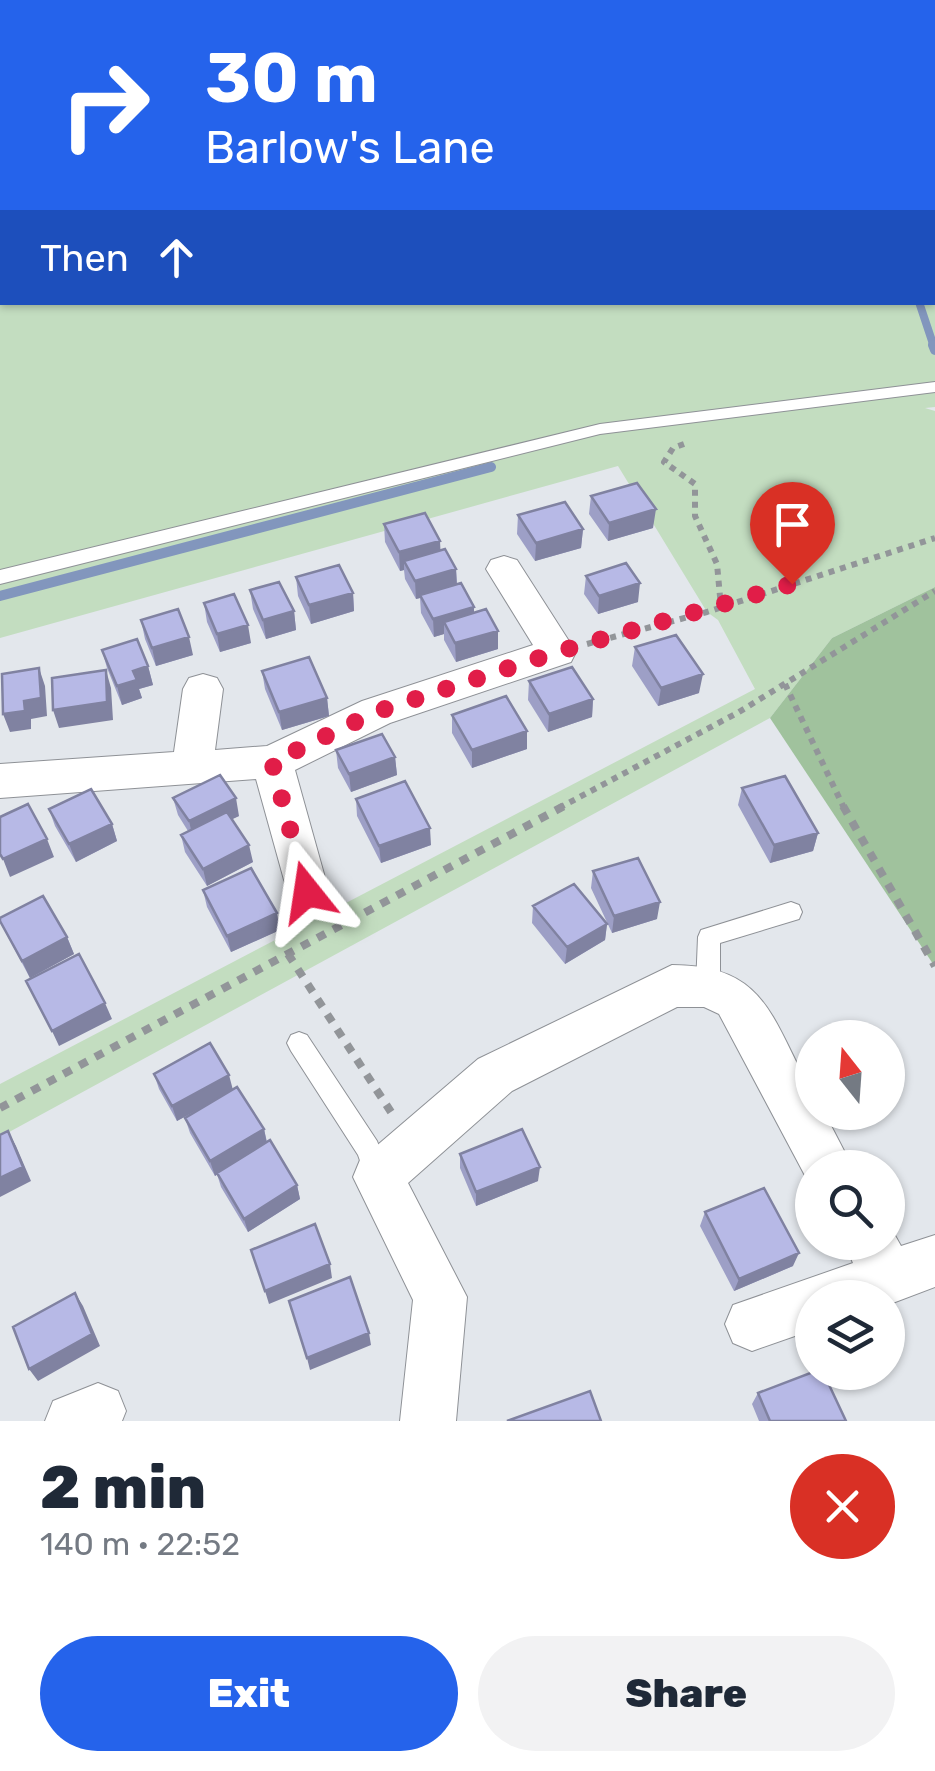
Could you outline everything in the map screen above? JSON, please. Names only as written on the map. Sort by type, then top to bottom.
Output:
[{"type":"street","points":[[0,781],[272,762],[376,712],[557,652],[504,570]]},
{"type":"street","points":[[193,765],[203,690]]},
{"type":"street","points":[[272,762],[307,892]]},
{"type":"street","points":[[428,1421],[440,1297],[378,1177],[495,1076],[672,986],[708,986],[735,1000],[818,1150]]},
{"type":"street","points":[[862,1280],[898,1260]]},
{"type":"street","points":[[752,1324],[795,1310]]},
{"type":"lane","points":[[0,577],[600,429],[935,388]]},
{"type":"lane","points":[[708,986],[709,937],[792,912]]},
{"type":"lane","points":[[299,1043],[368,1150],[378,1177]]},
{"type":"path","points":[[664,462],[695,484],[695,516],[718,564],[721,608]]},
{"type":"path","points":[[557,652],[721,608],[935,538]]},
{"type":"path","points":[[0,1108],[784,684],[935,591]]},
{"type":"path","points":[[784,684],[876,875],[935,966]]},
{"type":"path","points":[[288,954],[393,1115]]},
{"type":"green space","points":[[0,305],[935,305],[935,407],[925,408],[935,411],[935,587],[832,638],[770,718],[0,1137],[0,1084],[755,689],[718,620],[707,612],[618,466],[0,638]]},
{"type":"green space","points":[[935,587],[935,967],[770,718],[832,638]]},
{"type":"building","points":[[637,483],[656,509],[609,523],[591,496]]},
{"type":"building","points":[[565,502],[583,529],[536,543],[518,515]]},
{"type":"building","points":[[425,513],[440,541],[399,552],[384,524]]},
{"type":"building","points":[[445,549],[456,569],[415,581],[404,561]]},
{"type":"building","points":[[626,563],[640,583],[599,596],[586,576]]},
{"type":"building","points":[[339,565],[353,593],[309,605],[296,577]]},
{"type":"building","points":[[279,582],[294,611],[263,620],[250,590]]},
{"type":"building","points":[[461,583],[474,607],[433,619],[420,595]]},
{"type":"building","points":[[234,594],[248,625],[217,634],[204,603]]},
{"type":"building","points":[[178,609],[189,637],[152,648],[141,620]]},
{"type":"building","points":[[486,609],[498,631],[455,643],[444,622]]},
{"type":"building","points":[[676,635],[703,674],[661,688],[635,647]]},
{"type":"building","points":[[137,639],[148,666],[133,671],[137,680],[117,686],[102,650]]},
{"type":"building","points":[[309,657],[327,698],[279,712],[262,671]]},
{"type":"building","points":[[572,667],[593,699],[549,714],[529,681]]},
{"type":"building","points":[[39,668],[41,698],[24,701],[25,711],[3,714],[2,674]]},
{"type":"building","points":[[106,670],[107,702],[53,710],[52,678]]},
{"type":"building","points":[[506,696],[527,731],[472,750],[452,715]]},
{"type":"building","points":[[382,734],[395,757],[349,774],[336,750]]},
{"type":"building","points":[[220,775],[236,798],[189,821],[173,798]]},
{"type":"building","points":[[785,776],[818,833],[774,845],[742,788]]},
{"type":"building","points":[[405,781],[430,828],[379,846],[356,799]]},
{"type":"building","points":[[91,789],[112,824],[69,844],[49,809]]},
{"type":"building","points":[[28,804],[47,839],[3,859],[0,817]]},
{"type":"building","points":[[227,812],[249,845],[203,869],[181,835]]},
{"type":"building","points":[[638,858],[660,902],[614,916],[593,871]]},
{"type":"building","points":[[251,868],[277,913],[227,936],[203,890]]},
{"type":"building","points":[[574,884],[607,924],[567,947],[533,906]]},
{"type":"building","points":[[43,896],[67,937],[22,961],[0,918]]},
{"type":"building","points":[[79,954],[105,1003],[52,1031],[26,981]]},
{"type":"building","points":[[210,1043],[229,1075],[172,1106],[154,1074]]},
{"type":"building","points":[[237,1087],[264,1129],[210,1161],[185,1118]]},
{"type":"building","points":[[522,1129],[540,1167],[476,1192],[460,1154]]},
{"type":"building","points":[[8,1131],[23,1167],[0,1178],[0,1135]]},
{"type":"building","points":[[270,1140],[297,1185],[244,1219],[217,1173]]},
{"type":"building","points":[[764,1188],[795,1246],[795,1255],[739,1279],[705,1212]]},
{"type":"building","points":[[315,1224],[330,1264],[265,1291],[251,1250]]},
{"type":"building","points":[[350,1277],[369,1333],[307,1358],[289,1301]]},
{"type":"building","points":[[75,1293],[92,1334],[29,1369],[13,1327]]},
{"type":"building","points":[[795,1379],[795,1390],[831,1390],[846,1421],[770,1421],[758,1393]]},
{"type":"building","points":[[590,1391],[601,1421],[507,1421]]},
{"type":"waterway","points":[[920,305],[934,347]]},
{"type":"waterway","points":[[933,345],[935,350]]},
{"type":"waterway","points":[[0,596],[491,467]]},
{"type":"route","points":[[307,892],[272,762],[376,712],[557,652],[707,612],[792,584]]}]
